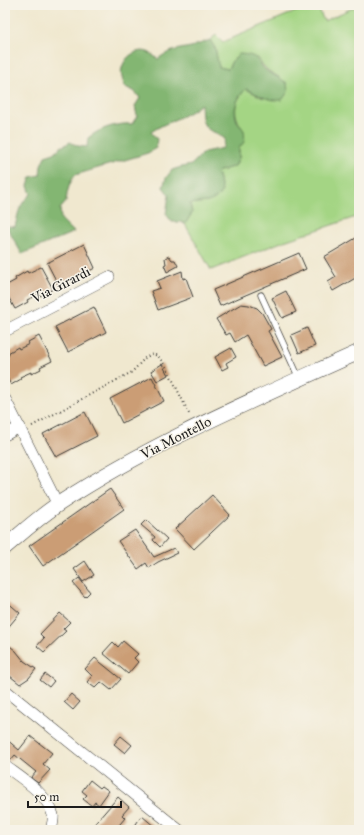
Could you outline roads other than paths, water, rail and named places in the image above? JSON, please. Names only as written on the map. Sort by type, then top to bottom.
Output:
[{"type":"main road","name":"Via Montello","points":[[5,547],[58,505],[112,470],[226,413],[359,352]]},
{"type":"street","name":"Via Girardi","points":[[5,332],[109,277]]},
{"type":"street","points":[[5,399],[58,505]]},
{"type":"street","points":[[5,435],[21,429]]},
{"type":"street","points":[[5,690],[179,830]]},
{"type":"street","points":[[5,766],[38,792],[48,804],[54,816],[51,830]]},
{"type":"lane","points":[[261,295],[300,379]]}]
